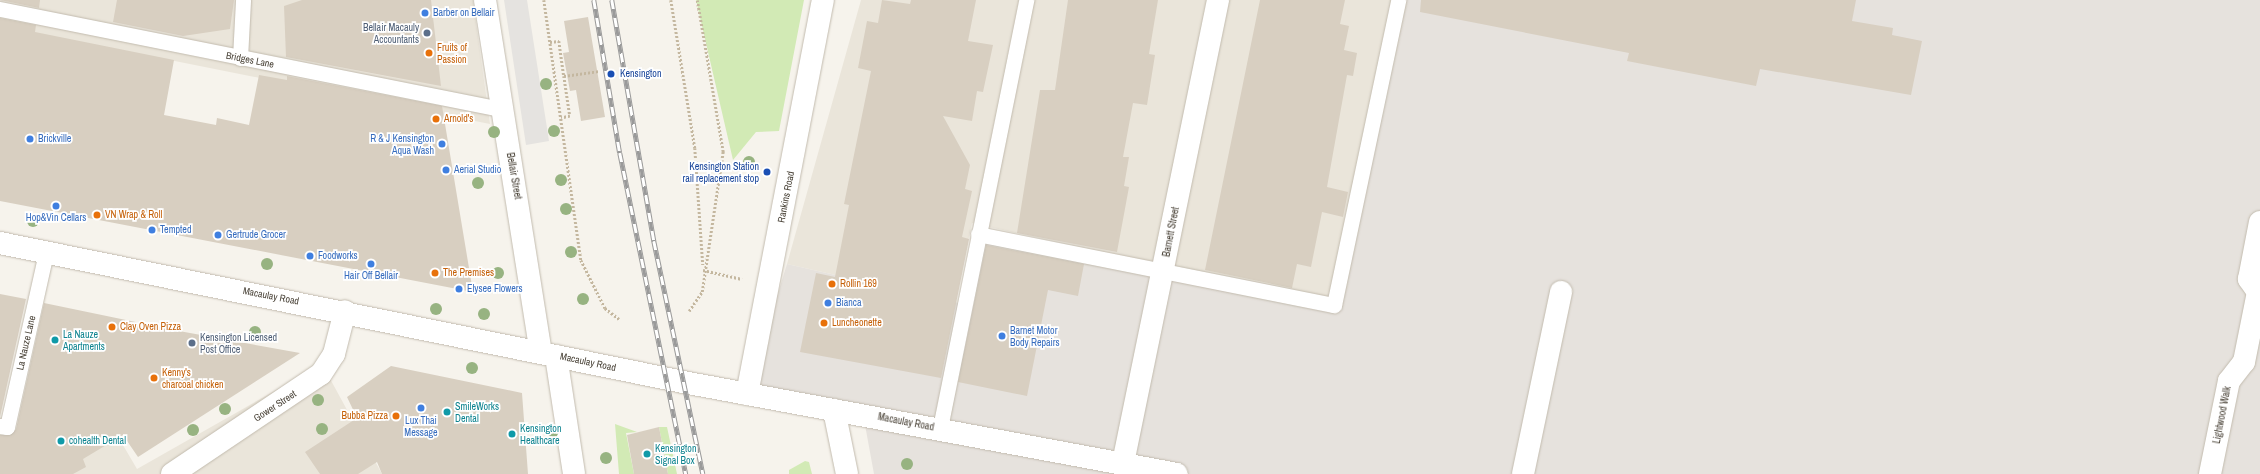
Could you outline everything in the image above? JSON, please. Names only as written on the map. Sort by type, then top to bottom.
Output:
[{"type":"street","name":"Bellair Street","points":[[485,0],[501,109],[548,354],[574,474]]},
{"type":"street","name":"Rankins Road","points":[[746,394],[823,0]]},
{"type":"street","name":"Barnett Street","points":[[1123,464],[1164,270],[1218,0]]},
{"type":"street","name":"Lightwood Walk","points":[[2210,474],[2228,381],[2244,362],[2258,292],[2249,280],[2260,222]]},
{"type":"street","name":"Macaulay Road","points":[[0,243],[345,311],[746,394],[940,428],[1177,474]]},
{"type":"street","points":[[1523,474],[1561,292]]},
{"type":"street","name":"Gower Street","points":[[172,474],[317,378],[334,354],[345,311]]},
{"type":"street","points":[[834,410],[847,474]]},
{"type":"lane","points":[[240,58],[243,0]]},
{"type":"lane","points":[[940,428],[1026,0]]},
{"type":"lane","points":[[978,234],[1334,305],[1398,0]]},
{"type":"lane","name":"Bridges Lane","points":[[0,9],[501,109]]},
{"type":"lane","name":"La Nauze Lane","points":[[0,426],[7,427],[46,252]]},
{"type":"path","points":[[544,0],[581,260],[605,308],[619,319]]},
{"type":"path","points":[[671,0],[695,148],[703,271],[702,292],[688,311]]},
{"type":"path","points":[[697,0],[723,152],[703,271]]},
{"type":"path","points":[[550,42],[559,41],[570,116],[561,118]]},
{"type":"path","points":[[564,76],[599,72]]},
{"type":"path","points":[[703,271],[742,278]]},
{"type":"shaded area","points":[[0,0],[473,0],[490,124],[0,26]]},
{"type":"shaded area","points":[[504,0],[527,0],[549,141],[526,145]]},
{"type":"shaded area","points":[[861,0],[1398,0],[1334,305],[972,223],[955,302],[787,264]]},
{"type":"shaded area","points":[[1398,0],[2260,0],[2260,474],[874,474],[863,414],[747,394],[787,264],[963,304],[978,234],[1334,305]]},
{"type":"shaded area","points":[[322,364],[382,474],[0,474],[0,439],[96,399],[137,469]]},
{"type":"green space","points":[[696,0],[804,0],[779,131],[756,132],[733,160]]},
{"type":"green space","points":[[615,424],[637,432],[626,433],[634,474],[619,474]]},
{"type":"green space","points":[[659,427],[667,427],[677,474],[668,474]]},
{"type":"green space","points":[[805,461],[809,462],[812,474],[789,474],[789,470]]},
{"type":"building","points":[[0,0],[40,0],[39,8]]},
{"type":"building","points":[[117,0],[234,0],[230,29],[183,36],[113,22]]},
{"type":"building","points":[[302,0],[431,0],[441,86],[286,57],[284,6]]},
{"type":"building","points":[[882,0],[910,4],[911,0],[976,0],[968,41],[993,45],[983,92],[977,91],[972,121],[943,116],[970,165],[965,189],[972,191],[962,237],[969,239],[941,378],[800,352],[816,273],[835,277],[849,205],[844,204],[871,71],[858,68],[867,21],[878,23]]},
{"type":"building","points":[[1068,0],[1158,0],[1149,54],[1155,55],[1147,105],[1133,103],[1123,157],[1129,157],[1124,186],[1129,187],[1117,252],[1017,233],[1040,90],[1055,90]]},
{"type":"building","points":[[1260,0],[1345,0],[1340,24],[1349,26],[1344,50],[1357,53],[1353,76],[1347,75],[1327,187],[1348,192],[1343,217],[1322,212],[1311,267],[1297,264],[1292,288],[1205,270]]},
{"type":"building","points":[[1421,0],[1856,0],[1852,21],[1893,28],[1892,35],[1922,41],[1911,95],[1760,69],[1756,86],[1627,61],[1629,53],[1420,12]]},
{"type":"building","points":[[588,17],[605,117],[581,121],[576,90],[570,91],[563,53],[569,52],[564,21]]},
{"type":"building","points":[[0,18],[36,25],[35,32],[174,60],[164,115],[216,125],[217,118],[249,125],[259,75],[287,80],[287,76],[442,106],[473,292],[0,201]]},
{"type":"building","name":"Barnet Motor Body Repairs","points":[[986,245],[1084,264],[1078,296],[1048,290],[1027,396],[958,382]]},
{"type":"building","points":[[0,294],[26,299],[0,417]]},
{"type":"building","points":[[44,303],[179,331],[300,353],[138,457],[123,435],[83,459],[86,467],[73,474],[0,474],[0,435],[10,435],[16,429]]},
{"type":"building","points":[[391,366],[522,393],[528,474],[382,474],[377,462],[358,474],[320,474],[305,452],[357,418],[347,397]]},
{"type":"building","name":"Kensington Signal Box","points":[[659,427],[668,474],[634,474],[627,435]]},
{"type":"railway","points":[[594,0],[620,153],[686,474]]},
{"type":"railway","points":[[612,0],[654,241],[703,474]]},
{"type":"place","name":"Barber on Bellair","points":[[425,13]]},
{"type":"place","name":"Bellair Macauly Accountants","points":[[427,33]]},
{"type":"place","name":"Fruits of Passion","points":[[429,53]]},
{"type":"place","name":"Kensington","points":[[611,74]]},
{"type":"place","name":"Arnold's","points":[[436,119]]},
{"type":"place","name":"Brickville","points":[[30,139]]},
{"type":"place","name":"R & J Kensington Aqua Wash","points":[[442,144]]},
{"type":"place","name":"Aerial Studio","points":[[446,170]]},
{"type":"place","name":"Kensington Station rail replacement stop","points":[[767,172]]},
{"type":"place","name":"Hop&Vin Cellars","points":[[56,206]]},
{"type":"place","name":"VN Wrap & Roll","points":[[97,215]]},
{"type":"place","name":"Tempted","points":[[152,230]]},
{"type":"place","name":"Gertrude Grocer","points":[[218,235]]},
{"type":"place","name":"Foodworks","points":[[310,256]]},
{"type":"place","name":"Hair Off Bellair","points":[[371,264]]},
{"type":"place","name":"The Premises","points":[[435,273]]},
{"type":"place","name":"Rollin 169","points":[[832,284]]},
{"type":"place","name":"Elysee Flowers","points":[[459,289]]},
{"type":"place","name":"Bianca","points":[[828,303]]},
{"type":"place","name":"Luncheonette","points":[[824,323]]},
{"type":"place","name":"Clay Oven Pizza","points":[[112,327]]},
{"type":"place","name":"Barnet Motor Body Repairs","points":[[1002,336]]},
{"type":"place","name":"La Nauze Apartments","points":[[55,340]]},
{"type":"place","name":"Kensington Licensed Post Office","points":[[192,343]]},
{"type":"place","name":"Kenny's charcoal chicken","points":[[154,378]]},
{"type":"place","name":"Lux Thai Message","points":[[421,408]]},
{"type":"place","name":"SmileWorks Dental","points":[[447,412]]},
{"type":"place","name":"Bubba Pizza","points":[[396,416]]},
{"type":"place","name":"Kensington Healthcare","points":[[512,434]]},
{"type":"place","name":"cohealth Dental","points":[[61,441]]},
{"type":"place","name":"Kensington Signal Box","points":[[647,454]]}]
